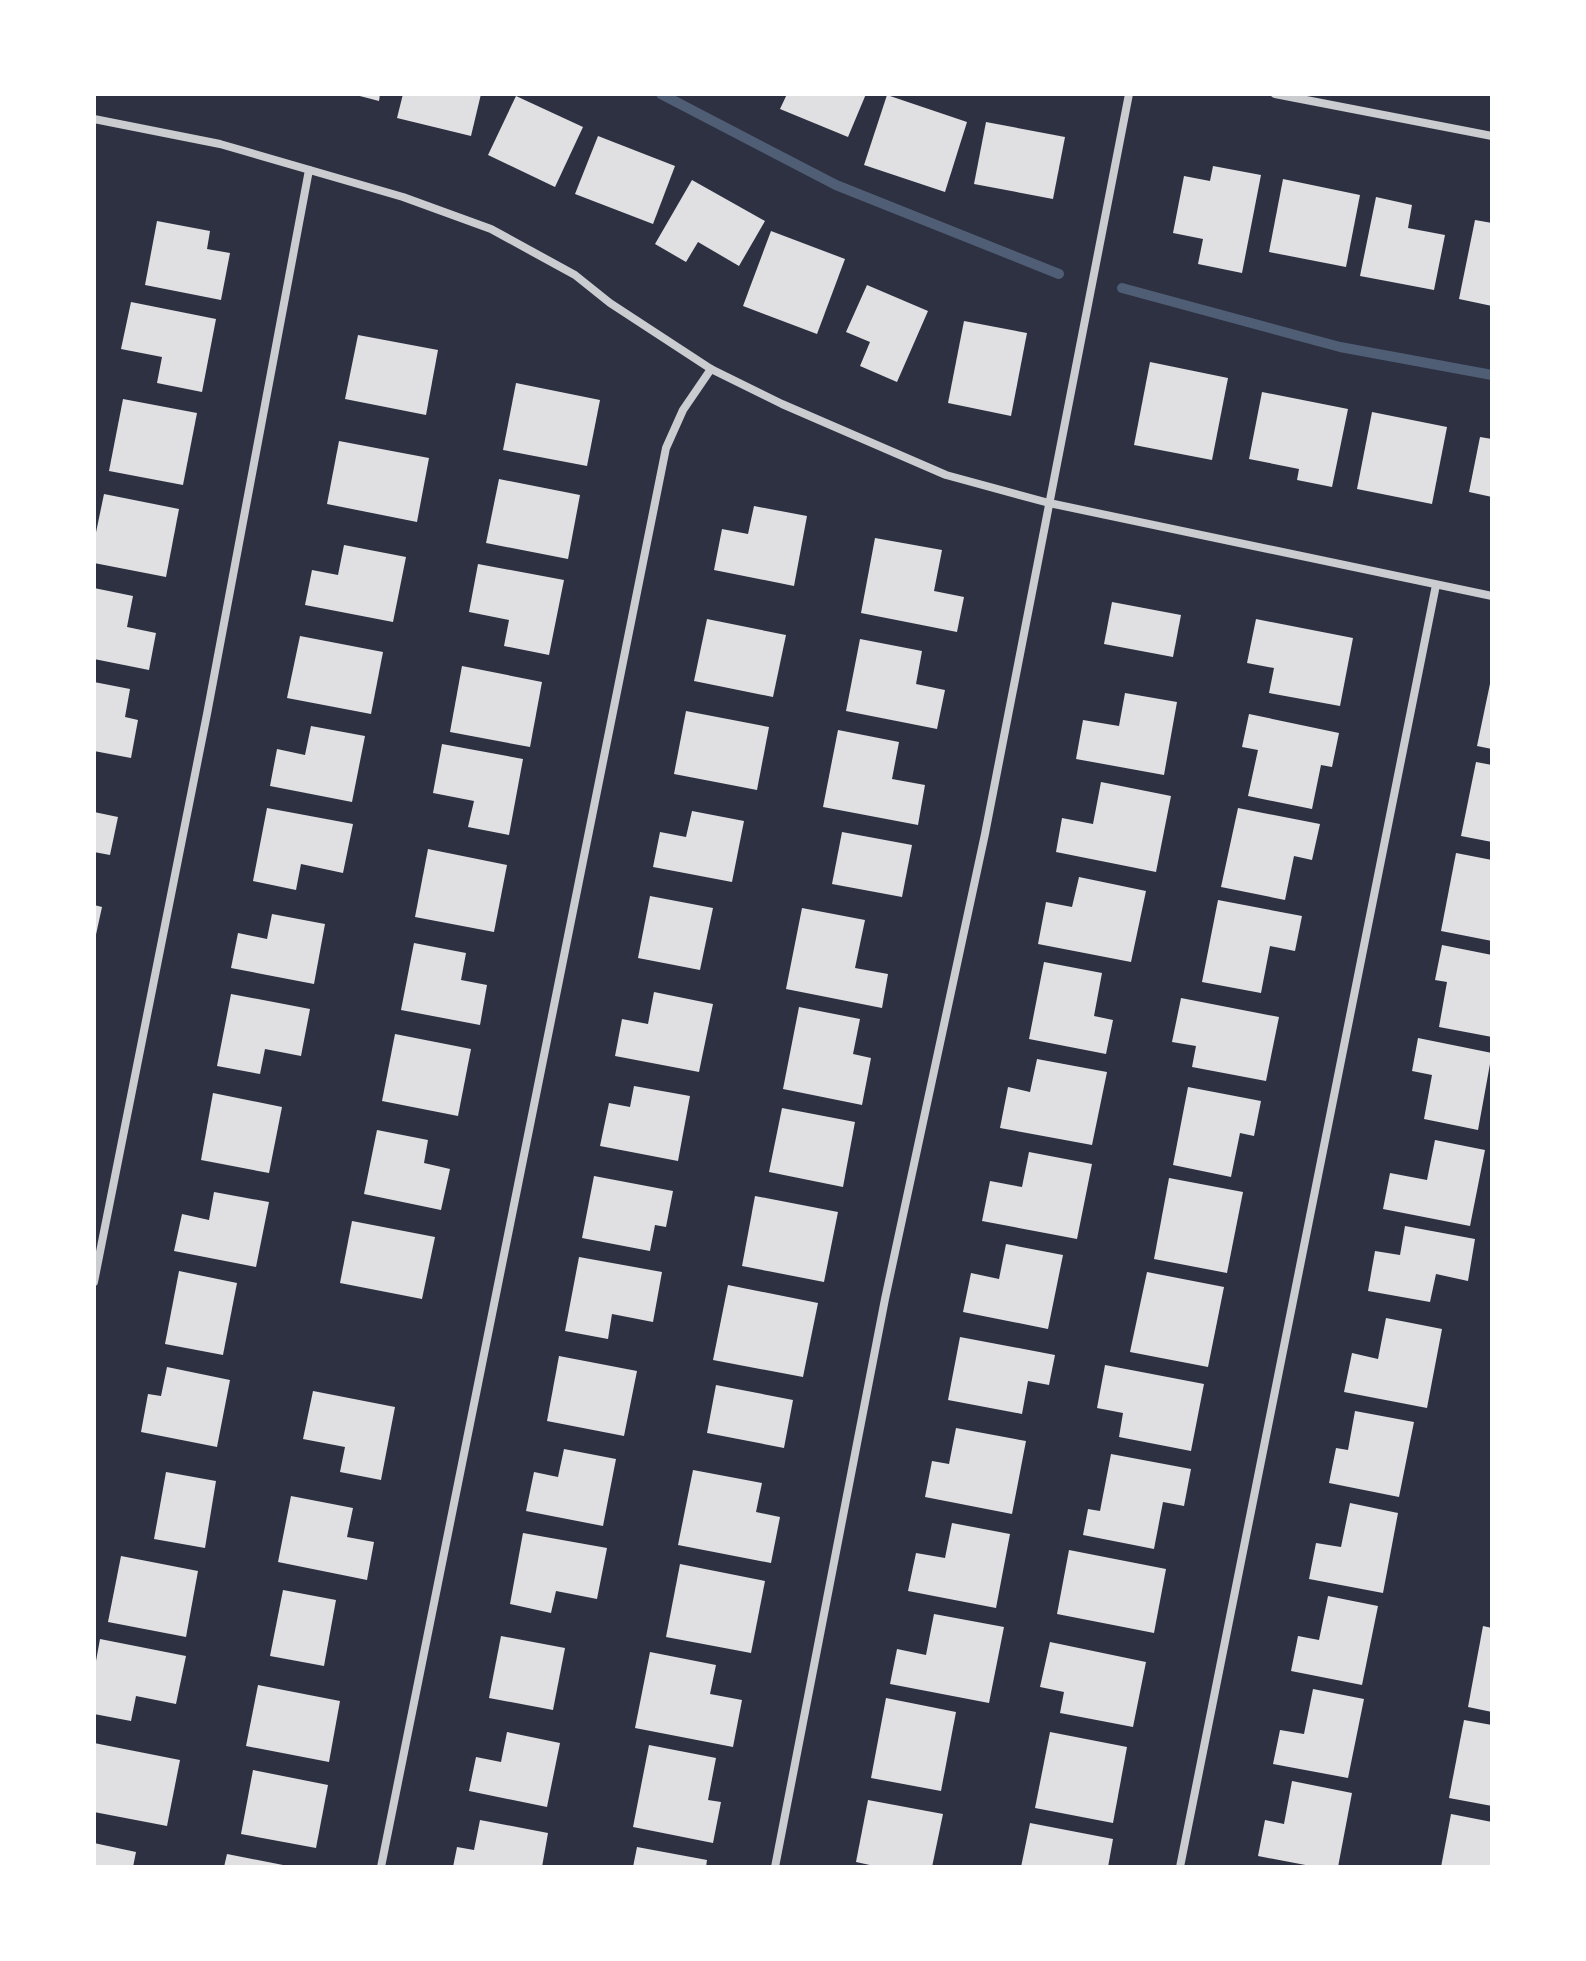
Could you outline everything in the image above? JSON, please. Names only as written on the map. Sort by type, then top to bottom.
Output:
[{"type":"street","points":[[775,1867],[885,1299],[985,834],[1129,94]]},
{"type":"street","points":[[1275,94],[1492,136]]},
{"type":"street","points":[[94,119],[220,144],[403,197],[491,229],[575,275],[610,303],[711,369],[782,404],[946,475],[1049,503],[1492,596]]},
{"type":"street","points":[[94,1282],[210,699],[309,170]]},
{"type":"street","points":[[381,1867],[666,448],[683,410],[711,369]]},
{"type":"street","points":[[1180,1867],[1436,585]]},
{"type":"building","points":[[352,94],[380,94],[379,101]]},
{"type":"building","points":[[403,94],[481,94],[471,136],[397,118]]},
{"type":"building","points":[[787,94],[866,94],[848,137],[780,109]]},
{"type":"building","points":[[887,95],[967,122],[945,192],[864,165]]},
{"type":"building","points":[[516,96],[583,127],[555,187],[488,155]]},
{"type":"building","points":[[986,122],[1065,137],[1053,199],[974,184]]},
{"type":"building","points":[[598,136],[675,166],[653,224],[575,194]]},
{"type":"building","points":[[1213,166],[1261,175],[1242,273],[1198,264],[1203,239],[1173,233],[1184,176],[1210,181]]},
{"type":"building","points":[[1283,179],[1360,195],[1346,267],[1269,252]]},
{"type":"building","points":[[692,180],[765,221],[739,266],[698,242],[686,262],[655,244]]},
{"type":"building","points":[[1376,197],[1412,205],[1408,228],[1445,235],[1434,290],[1360,276]]},
{"type":"building","points":[[1475,220],[1492,223],[1492,306],[1459,299]]},
{"type":"building","points":[[157,221],[210,231],[207,249],[230,253],[221,300],[145,285]]},
{"type":"building","points":[[771,231],[845,259],[817,334],[743,306]]},
{"type":"building","points":[[867,285],[928,311],[897,382],[860,366],[870,342],[846,332]]},
{"type":"building","points":[[131,302],[216,319],[202,392],[157,383],[162,357],[121,349]]},
{"type":"building","points":[[964,321],[1027,333],[1011,416],[948,403]]},
{"type":"building","points":[[358,335],[438,350],[426,415],[345,399]]},
{"type":"building","points":[[1150,362],[1228,378],[1212,460],[1134,445]]},
{"type":"building","points":[[516,383],[600,400],[587,466],[503,450]]},
{"type":"building","points":[[1262,392],[1348,409],[1332,487],[1297,480],[1299,469],[1249,459]]},
{"type":"building","points":[[123,399],[197,413],[183,485],[109,471]]},
{"type":"building","points":[[1372,412],[1447,427],[1432,504],[1357,489]]},
{"type":"building","points":[[1480,437],[1492,439],[1492,497],[1469,492]]},
{"type":"building","points":[[339,441],[429,458],[417,522],[327,504]]},
{"type":"building","points":[[499,479],[580,495],[568,559],[486,543]]},
{"type":"building","points":[[104,494],[179,509],[166,577],[94,563],[94,542]]},
{"type":"building","points":[[754,506],[807,516],[794,586],[714,570],[722,529],[748,534]]},
{"type":"building","points":[[875,538],[942,550],[934,591],[964,597],[957,632],[861,613]]},
{"type":"building","points":[[344,545],[406,557],[393,622],[305,605],[312,570],[338,575]]},
{"type":"building","points":[[478,564],[564,580],[549,655],[504,646],[509,620],[469,612]]},
{"type":"building","points":[[94,588],[133,596],[127,627],[156,633],[149,670],[94,659]]},
{"type":"building","points":[[1112,602],[1181,615],[1173,657],[1104,644]]},
{"type":"building","points":[[707,619],[786,635],[773,697],[694,681]]},
{"type":"building","points":[[1256,619],[1353,638],[1340,706],[1269,693],[1274,668],[1247,663]]},
{"type":"building","points":[[300,636],[383,652],[371,714],[287,698]]},
{"type":"building","points":[[860,639],[922,651],[916,684],[945,690],[937,729],[846,711]]},
{"type":"building","points":[[462,666],[542,682],[530,747],[450,732]]},
{"type":"building","points":[[1492,679],[1492,749],[1477,746]]},
{"type":"building","points":[[94,682],[130,689],[125,717],[138,720],[131,758],[94,751]]},
{"type":"building","points":[[1125,693],[1177,702],[1164,775],[1076,759],[1083,720],[1119,726]]},
{"type":"building","points":[[686,711],[769,727],[757,790],[674,774]]},
{"type":"building","points":[[1249,714],[1339,733],[1332,767],[1321,765],[1312,809],[1248,796],[1258,750],[1242,747]]},
{"type":"building","points":[[311,726],[365,736],[352,802],[270,786],[277,749],[305,755]]},
{"type":"building","points":[[838,730],[899,742],[892,779],[925,785],[918,825],[823,807]]},
{"type":"building","points":[[442,744],[523,759],[509,835],[468,827],[474,801],[433,793]]},
{"type":"building","points":[[1476,762],[1492,765],[1492,842],[1461,836]]},
{"type":"building","points":[[1101,782],[1171,796],[1156,872],[1056,852],[1062,818],[1093,824]]},
{"type":"building","points":[[267,808],[353,824],[343,873],[301,864],[296,890],[253,881]]},
{"type":"building","points":[[1238,808],[1320,824],[1312,860],[1294,856],[1285,900],[1221,887]]},
{"type":"building","points":[[692,811],[744,821],[732,882],[653,867],[660,832],[686,837]]},
{"type":"building","points":[[94,812],[118,817],[110,855],[94,852]]},
{"type":"building","points":[[842,832],[912,845],[902,897],[832,884]]},
{"type":"building","points":[[428,849],[507,865],[494,932],[415,917]]},
{"type":"building","points":[[1456,853],[1492,860],[1492,941],[1441,931]]},
{"type":"building","points":[[1079,877],[1146,891],[1131,962],[1038,944],[1046,902],[1072,907]]},
{"type":"building","points":[[650,896],[713,908],[700,970],[638,958]]},
{"type":"building","points":[[1218,900],[1302,916],[1295,951],[1270,946],[1261,993],[1202,982]]},
{"type":"building","points":[[94,905],[102,907],[95,939],[94,938]]},
{"type":"building","points":[[802,908],[865,920],[855,968],[888,974],[882,1008],[786,989]]},
{"type":"building","points":[[272,914],[325,924],[314,984],[231,968],[238,933],[267,939]]},
{"type":"building","points":[[414,943],[466,953],[461,980],[487,985],[480,1025],[401,1010]]},
{"type":"building","points":[[1442,945],[1492,955],[1492,1037],[1439,1027],[1447,982],[1435,980]]},
{"type":"building","points":[[1044,962],[1102,973],[1094,1016],[1113,1020],[1106,1054],[1029,1039]]},
{"type":"building","points":[[654,992],[713,1004],[699,1072],[615,1056],[622,1019],[648,1024]]},
{"type":"building","points":[[231,994],[310,1009],[301,1056],[265,1049],[260,1074],[217,1066]]},
{"type":"building","points":[[1181,998],[1279,1017],[1266,1081],[1192,1067],[1196,1046],[1172,1042]]},
{"type":"building","points":[[799,1007],[860,1019],[853,1054],[871,1058],[862,1105],[783,1089]]},
{"type":"building","points":[[395,1034],[471,1049],[458,1116],[382,1101]]},
{"type":"building","points":[[1418,1038],[1492,1053],[1478,1130],[1424,1119],[1432,1075],[1412,1071]]},
{"type":"building","points":[[1037,1059],[1107,1072],[1092,1145],[1000,1128],[1008,1087],[1030,1092]]},
{"type":"building","points":[[634,1086],[690,1096],[678,1161],[600,1146],[609,1103],[630,1107]]},
{"type":"building","points":[[1188,1087],[1261,1101],[1254,1136],[1240,1133],[1231,1177],[1173,1165]]},
{"type":"building","points":[[213,1093],[282,1107],[269,1173],[201,1160]]},
{"type":"building","points":[[782,1108],[855,1122],[843,1187],[769,1172]]},
{"type":"building","points":[[377,1130],[428,1140],[424,1163],[450,1169],[441,1210],[364,1194]]},
{"type":"building","points":[[1435,1140],[1485,1150],[1470,1226],[1383,1209],[1390,1173],[1427,1180]]},
{"type":"building","points":[[1029,1152],[1092,1164],[1077,1239],[982,1221],[990,1181],[1022,1187]]},
{"type":"building","points":[[594,1176],[673,1191],[666,1227],[655,1225],[650,1251],[582,1238]]},
{"type":"building","points":[[1169,1178],[1243,1192],[1227,1273],[1154,1259]]},
{"type":"building","points":[[214,1192],[269,1202],[256,1267],[174,1251],[182,1214],[209,1220]]},
{"type":"building","points":[[755,1196],[838,1212],[824,1282],[742,1266]]},
{"type":"building","points":[[352,1221],[435,1237],[422,1299],[340,1283]]},
{"type":"building","points":[[1405,1226],[1475,1239],[1468,1281],[1436,1274],[1430,1302],[1368,1291],[1375,1251],[1400,1255]]},
{"type":"building","points":[[1006,1244],[1063,1255],[1048,1329],[963,1312],[971,1273],[999,1279]]},
{"type":"building","points":[[579,1257],[662,1272],[653,1322],[612,1314],[608,1339],[565,1331]]},
{"type":"building","points":[[179,1271],[237,1283],[223,1355],[165,1344]]},
{"type":"building","points":[[1147,1272],[1224,1287],[1208,1367],[1130,1352]]},
{"type":"building","points":[[728,1285],[818,1303],[803,1377],[713,1360]]},
{"type":"building","points":[[1386,1318],[1442,1329],[1427,1408],[1344,1392],[1352,1353],[1378,1359]]},
{"type":"building","points":[[960,1337],[1055,1355],[1049,1385],[1028,1381],[1022,1414],[948,1400]]},
{"type":"building","points":[[559,1356],[637,1371],[624,1436],[547,1421]]},
{"type":"building","points":[[1105,1365],[1204,1384],[1191,1451],[1119,1437],[1123,1413],[1097,1408]]},
{"type":"building","points":[[167,1367],[230,1380],[217,1447],[141,1432],[148,1394],[161,1396]]},
{"type":"building","points":[[716,1385],[793,1400],[784,1448],[707,1433]]},
{"type":"building","points":[[313,1391],[395,1407],[381,1480],[340,1472],[345,1447],[303,1439]]},
{"type":"building","points":[[1355,1411],[1414,1422],[1399,1497],[1329,1483],[1336,1448],[1348,1450]]},
{"type":"building","points":[[956,1428],[1026,1441],[1012,1514],[925,1497],[932,1461],[949,1464]]},
{"type":"building","points":[[564,1449],[616,1459],[603,1526],[526,1511],[534,1472],[558,1477]]},
{"type":"building","points":[[1111,1454],[1191,1469],[1184,1506],[1163,1502],[1154,1549],[1083,1535],[1088,1509],[1100,1511]]},
{"type":"building","points":[[693,1470],[762,1483],[756,1512],[780,1517],[771,1563],[678,1545]]},
{"type":"building","points":[[166,1472],[216,1481],[205,1548],[154,1539]]},
{"type":"building","points":[[291,1496],[353,1508],[347,1537],[374,1542],[367,1580],[278,1562]]},
{"type":"building","points":[[1350,1503],[1398,1513],[1383,1593],[1309,1579],[1316,1543],[1341,1547]]},
{"type":"building","points":[[952,1523],[1010,1534],[996,1608],[908,1591],[916,1553],[945,1558]]},
{"type":"building","points":[[523,1533],[607,1548],[597,1599],[556,1591],[551,1613],[510,1604]]},
{"type":"building","points":[[1069,1550],[1166,1569],[1154,1633],[1057,1614]]},
{"type":"building","points":[[121,1556],[198,1571],[186,1637],[108,1622]]},
{"type":"building","points":[[680,1564],[765,1581],[751,1653],[666,1637]]},
{"type":"building","points":[[283,1590],[336,1600],[324,1666],[270,1656]]},
{"type":"building","points":[[1328,1596],[1378,1606],[1362,1685],[1291,1671],[1298,1636],[1319,1640]]},
{"type":"building","points":[[934,1614],[1004,1627],[989,1703],[890,1684],[897,1649],[926,1655]]},
{"type":"building","points":[[1483,1626],[1492,1628],[1492,1712],[1468,1707]]},
{"type":"building","points":[[501,1636],[565,1648],[553,1710],[489,1698]]},
{"type":"building","points":[[100,1639],[186,1656],[176,1704],[136,1696],[131,1721],[94,1714],[94,1672]]},
{"type":"building","points":[[1050,1642],[1146,1662],[1133,1727],[1060,1713],[1064,1692],[1040,1687]]},
{"type":"building","points":[[650,1652],[716,1665],[710,1694],[742,1700],[733,1747],[635,1728]]},
{"type":"building","points":[[258,1685],[340,1701],[329,1762],[246,1746]]},
{"type":"building","points":[[1313,1689],[1364,1699],[1348,1778],[1273,1764],[1280,1730],[1304,1734]]},
{"type":"building","points":[[886,1698],[956,1712],[941,1791],[871,1778]]},
{"type":"building","points":[[1464,1720],[1492,1725],[1492,1806],[1449,1798]]},
{"type":"building","points":[[507,1732],[560,1743],[547,1807],[469,1791],[476,1757],[501,1762]]},
{"type":"building","points":[[1050,1732],[1127,1747],[1113,1823],[1035,1808]]},
{"type":"building","points":[[94,1743],[180,1760],[167,1826],[94,1812]]},
{"type":"building","points":[[649,1745],[716,1758],[708,1800],[721,1802],[713,1843],[633,1827]]},
{"type":"building","points":[[253,1770],[328,1785],[316,1848],[241,1834]]},
{"type":"building","points":[[1292,1781],[1352,1793],[1338,1867],[1316,1867],[1258,1856],[1265,1820],[1284,1824]]},
{"type":"building","points":[[868,1800],[943,1814],[932,1867],[879,1867],[856,1862]]},
{"type":"building","points":[[1451,1814],[1492,1822],[1492,1867],[1441,1867]]},
{"type":"building","points":[[480,1820],[548,1833],[542,1867],[453,1867],[457,1847],[474,1850]]},
{"type":"building","points":[[1030,1823],[1113,1839],[1108,1867],[1021,1867]]},
{"type":"building","points":[[94,1843],[136,1852],[133,1867],[94,1867]]},
{"type":"building","points":[[637,1847],[707,1860],[706,1867],[633,1867]]},
{"type":"building","points":[[227,1854],[288,1866],[288,1867],[224,1867]]},
{"type":"waterway","points":[[661,94],[836,185],[1059,274]]},
{"type":"waterway","points":[[1122,288],[1340,347],[1492,375]]}]
